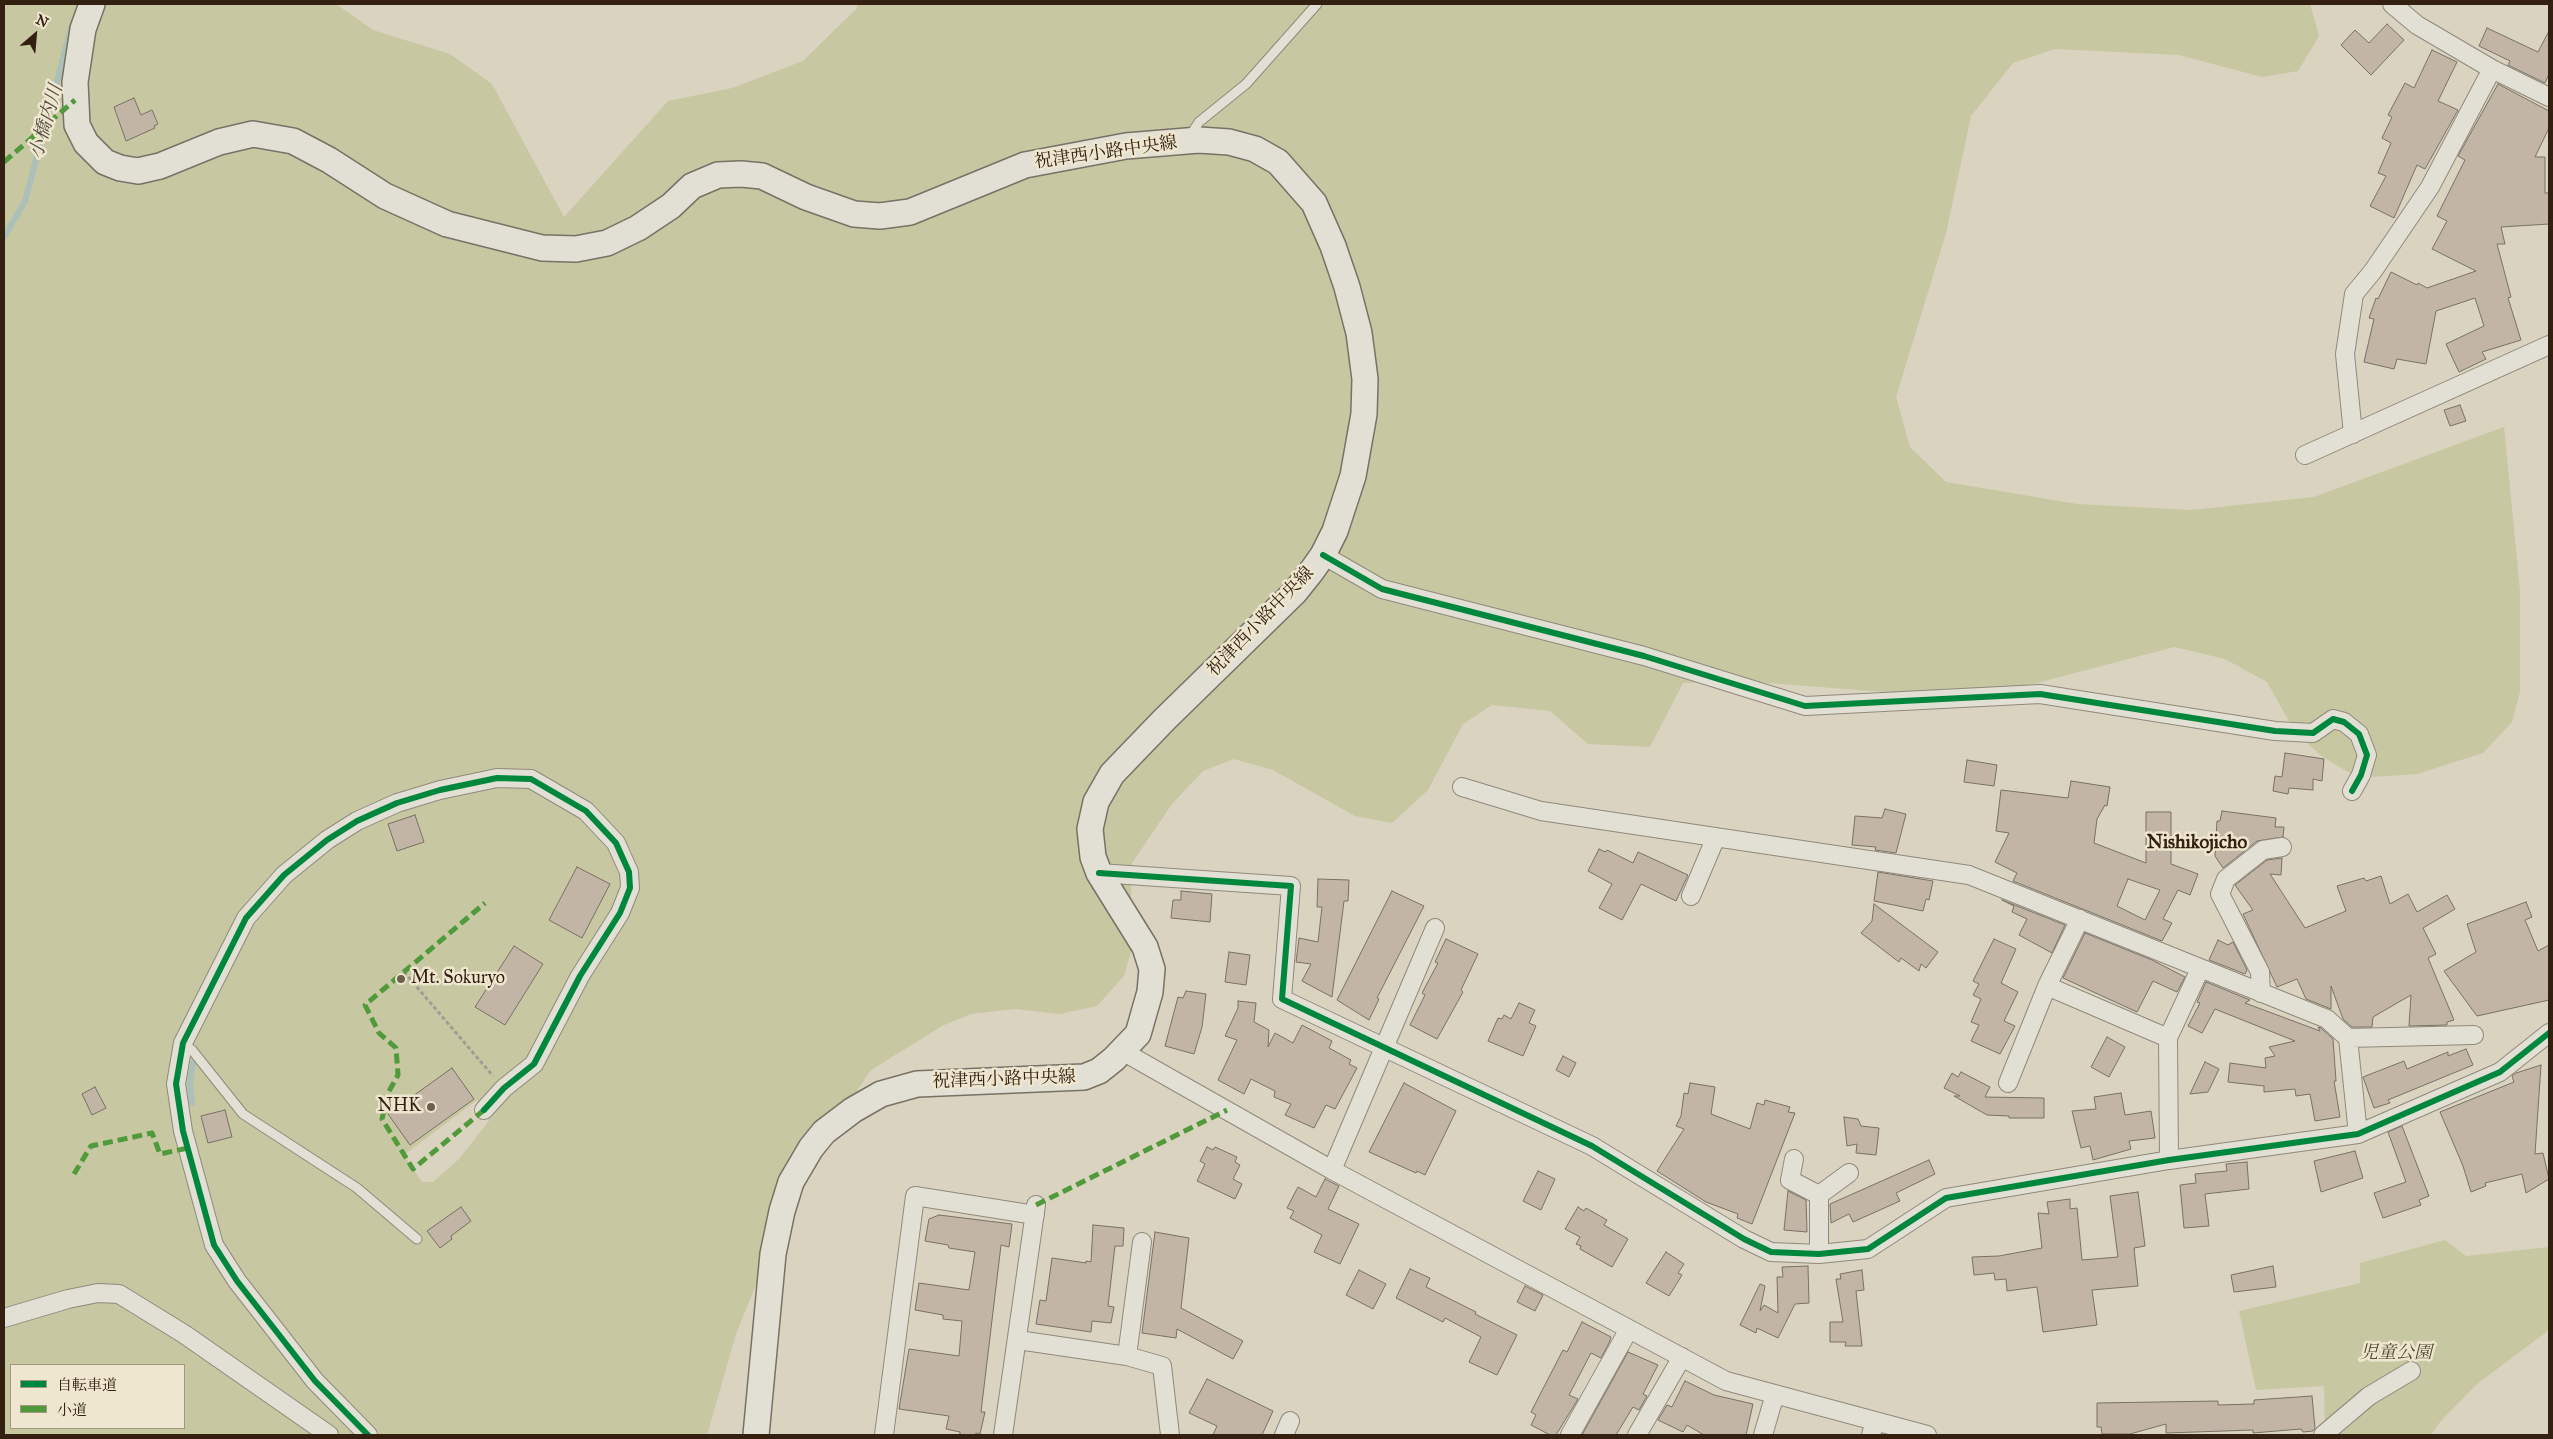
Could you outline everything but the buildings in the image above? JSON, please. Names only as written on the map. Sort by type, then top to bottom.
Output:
[{"type":"main road","name":"祝津西小路中央線","points":[[92,4],[83,29],[74,82],[77,125],[86,143],[105,162],[138,171],[160,166],[220,142],[253,134],[293,141],[329,160],[385,196],[447,224],[542,248],[576,249],[607,243],[638,228],[672,206],[692,186],[718,175],[741,174],[762,176],[806,197],[854,214],[880,216],[910,212],[1025,165],[1126,146],[1187,141],[1228,142],[1255,149],[1278,162],[1314,203],[1333,246],[1347,287],[1359,333],[1365,379],[1364,414],[1353,476],[1344,506],[1323,555],[1295,592],[1164,720],[1112,774],[1096,802],[1090,829],[1090,844],[1099,872],[1146,947],[1152,969],[1150,992],[1138,1034],[1099,1071],[1084,1077],[917,1084],[881,1094],[853,1110],[824,1132],[811,1148],[791,1182],[782,1211],[773,1254],[756,1435]]},
{"type":"street","points":[[2392,4],[2417,25],[2492,68],[2549,97]]},
{"type":"street","points":[[2353,434],[2345,354],[2354,294],[2374,271],[2430,187],[2492,68]]},
{"type":"street","points":[[2305,455],[2549,345]]},
{"type":"street","points":[[1323,555],[1382,589],[1644,656],[1805,706],[2040,694],[2274,731],[2313,733],[2333,719],[2344,722],[2359,734],[2367,755],[2362,775],[2352,792]]},
{"type":"street","points":[[368,1435],[316,1380],[237,1281],[214,1245],[183,1131],[176,1084],[183,1043],[246,918],[284,875],[327,840],[357,821],[398,803],[423,795],[497,778],[531,780],[586,811],[616,843],[629,872],[630,888],[620,913],[580,976],[534,1064],[504,1088],[484,1110]]},
{"type":"street","points":[[1462,788],[1541,811],[1969,875],[2327,1019],[2348,1038],[2358,1134]]},
{"type":"street","points":[[1691,896],[1716,837]]},
{"type":"street","points":[[2261,993],[2260,972],[2220,894],[2226,879],[2263,850],[2282,848]]},
{"type":"street","points":[[1099,872],[1291,886],[1282,999],[1592,1146],[1744,1239],[1771,1252],[1819,1254],[1868,1249],[1946,1198],[2169,1160],[2358,1134],[2500,1072],[2549,1033]]},
{"type":"street","points":[[2008,1083],[2047,986],[2080,919]]},
{"type":"street","points":[[1332,1170],[1386,1047],[1435,928]]},
{"type":"street","points":[[2169,1160],[2168,1038],[2200,969]]},
{"type":"street","points":[[2047,986],[2168,1038]]},
{"type":"street","points":[[2348,1038],[2474,1036]]},
{"type":"street","points":[[1122,1051],[1332,1170],[1726,1381],[1775,1394],[1873,1428],[1926,1435]]},
{"type":"street","points":[[1794,1159],[1790,1180],[1819,1195]]},
{"type":"street","points":[[1819,1195],[1849,1173]]},
{"type":"street","points":[[1819,1195],[1819,1254]]},
{"type":"street","points":[[884,1435],[915,1196],[1036,1210],[1003,1435]]},
{"type":"street","points":[[1127,1356],[1142,1242]]},
{"type":"street","points":[[4,1318],[68,1299],[98,1293],[119,1294],[184,1334],[329,1435]]},
{"type":"street","points":[[1570,1435],[1629,1328]]},
{"type":"street","points":[[1018,1340],[1127,1356],[1162,1366],[1170,1435]]},
{"type":"street","points":[[1637,1435],[1682,1357]]},
{"type":"street","points":[[2323,1435],[2369,1396],[2411,1371]]},
{"type":"street","points":[[1763,1435],[1775,1394]]},
{"type":"lane","points":[[1187,141],[1199,122],[1246,84],[1317,4]]},
{"type":"lane","points":[[183,1043],[192,1050],[243,1114],[356,1188],[417,1239]]},
{"type":"path","points":[[404,972],[504,1088]]},
{"type":"green space","points":[[4,4],[336,4],[373,30],[450,54],[492,84],[564,217],[668,101],[732,88],[803,61],[856,9],[858,4],[2310,4],[2319,36],[2298,71],[2262,77],[2179,55],[2055,49],[2013,63],[1971,116],[1946,233],[1896,397],[1910,447],[1946,482],[2077,504],[2191,510],[2314,497],[2504,427],[2520,590],[2520,692],[2512,722],[2483,753],[2417,774],[2358,778],[2320,755],[2294,730],[2267,682],[2225,659],[2174,647],[1976,699],[1742,681],[1683,683],[1650,747],[1588,744],[1550,711],[1492,705],[1463,724],[1428,790],[1392,823],[1355,816],[1273,770],[1234,759],[1203,771],[1172,804],[1132,863],[1131,899],[1135,938],[1124,976],[1097,1006],[1059,1014],[1015,1009],[971,1014],[942,1026],[871,1070],[825,1138],[785,1213],[736,1334],[707,1435],[4,1435]],"holes":[[[477,1100],[489,1121],[459,1159],[433,1182],[422,1182],[404,1155]]]},
{"type":"green space","name":"児童公園","points":[[2445,1240],[2466,1256],[2549,1247],[2549,1330],[2477,1384],[2440,1422],[2431,1435],[2325,1435],[2324,1386],[2256,1390],[2239,1311],[2360,1283],[2360,1263]]},
{"type":"waterway","name":"小橋内川","points":[[4,237],[25,201],[71,28]]},
{"type":"waterway","points":[[192,1103],[190,1085],[193,1063]]},
{"type":"marked path","points":[[4,162],[75,100]]},
{"type":"marked path","points":[[484,1110],[413,1169],[382,1119],[388,1093],[398,1075],[396,1048],[379,1033],[365,1005],[485,903]]},
{"type":"marked path","points":[[1036,1205],[1227,1110]]},
{"type":"marked path","points":[[74,1174],[91,1146],[152,1133],[160,1154],[188,1148]]},
{"type":"cycle path","points":[[1323,555],[1382,589],[1644,656],[1805,706],[2040,694],[2275,731],[2313,733],[2333,719],[2344,722],[2359,734],[2367,755],[2361,775],[2352,791]]},
{"type":"cycle path","points":[[368,1435],[315,1381],[237,1281],[214,1245],[183,1131],[176,1084],[183,1043],[246,918],[284,875],[327,840],[357,821],[397,803],[440,790],[497,778],[531,779],[586,811],[616,843],[629,872],[630,888],[620,913],[580,976],[534,1064],[504,1088],[484,1110]]},
{"type":"cycle path","points":[[1099,873],[1291,886],[1282,999],[1592,1146],[1744,1239],[1771,1252],[1819,1254],[1868,1249],[1946,1198],[2169,1160],[2358,1134],[2500,1072],[2549,1033]]},
{"type":"place","name":"Mt. Sokuryo","points":[[401,979]]},
{"type":"place","name":"NHK","points":[[431,1107]]},
{"type":"district","name":"Nishikojicho","points":[[2197,843]]}]
